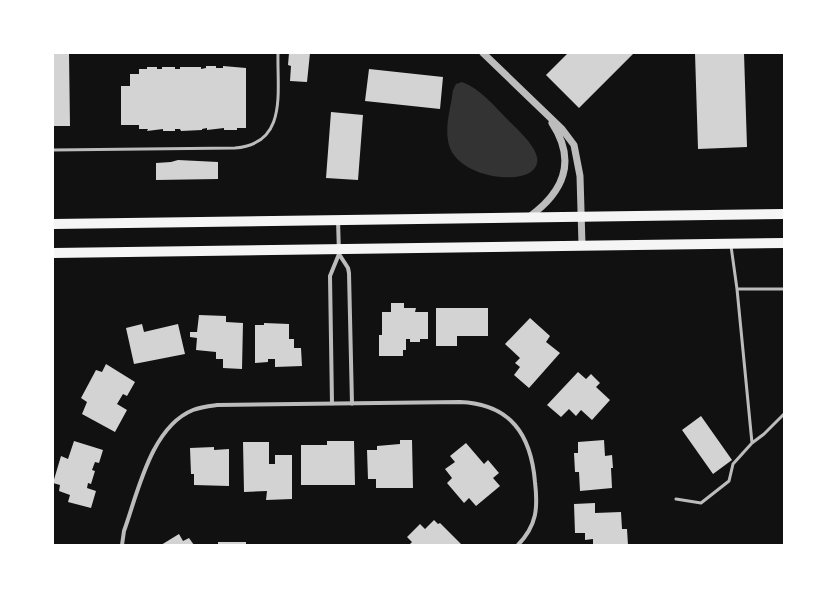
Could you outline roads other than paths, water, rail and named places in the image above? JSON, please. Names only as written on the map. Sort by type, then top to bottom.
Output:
[{"type":"main road","points":[[53,224],[784,214]]},
{"type":"main road","points":[[53,253],[339,252],[582,245],[784,243]]},
{"type":"street","points":[[483,53],[562,129],[574,145],[580,176],[582,245]]},
{"type":"street","points":[[529,218],[551,198],[560,184],[565,169],[562,143],[545,112]]},
{"type":"street","points":[[332,404],[330,276],[339,252],[338,220]]},
{"type":"street","points":[[339,252],[348,268],[349,273],[352,404]]},
{"type":"street","points":[[122,545],[124,531],[152,452],[165,430],[177,418],[192,410],[216,405],[473,402],[506,416],[518,428],[530,450],[533,460],[538,504],[531,528],[518,545]]},
{"type":"lane","points":[[53,150],[235,148],[254,145],[267,135],[272,128],[276,113],[278,53]]},
{"type":"lane","points":[[731,244],[737,289],[752,443]]},
{"type":"lane","points":[[737,289],[784,289]]},
{"type":"lane","points":[[676,499],[701,503],[729,481],[733,464],[752,443],[764,434],[784,414]]}]
